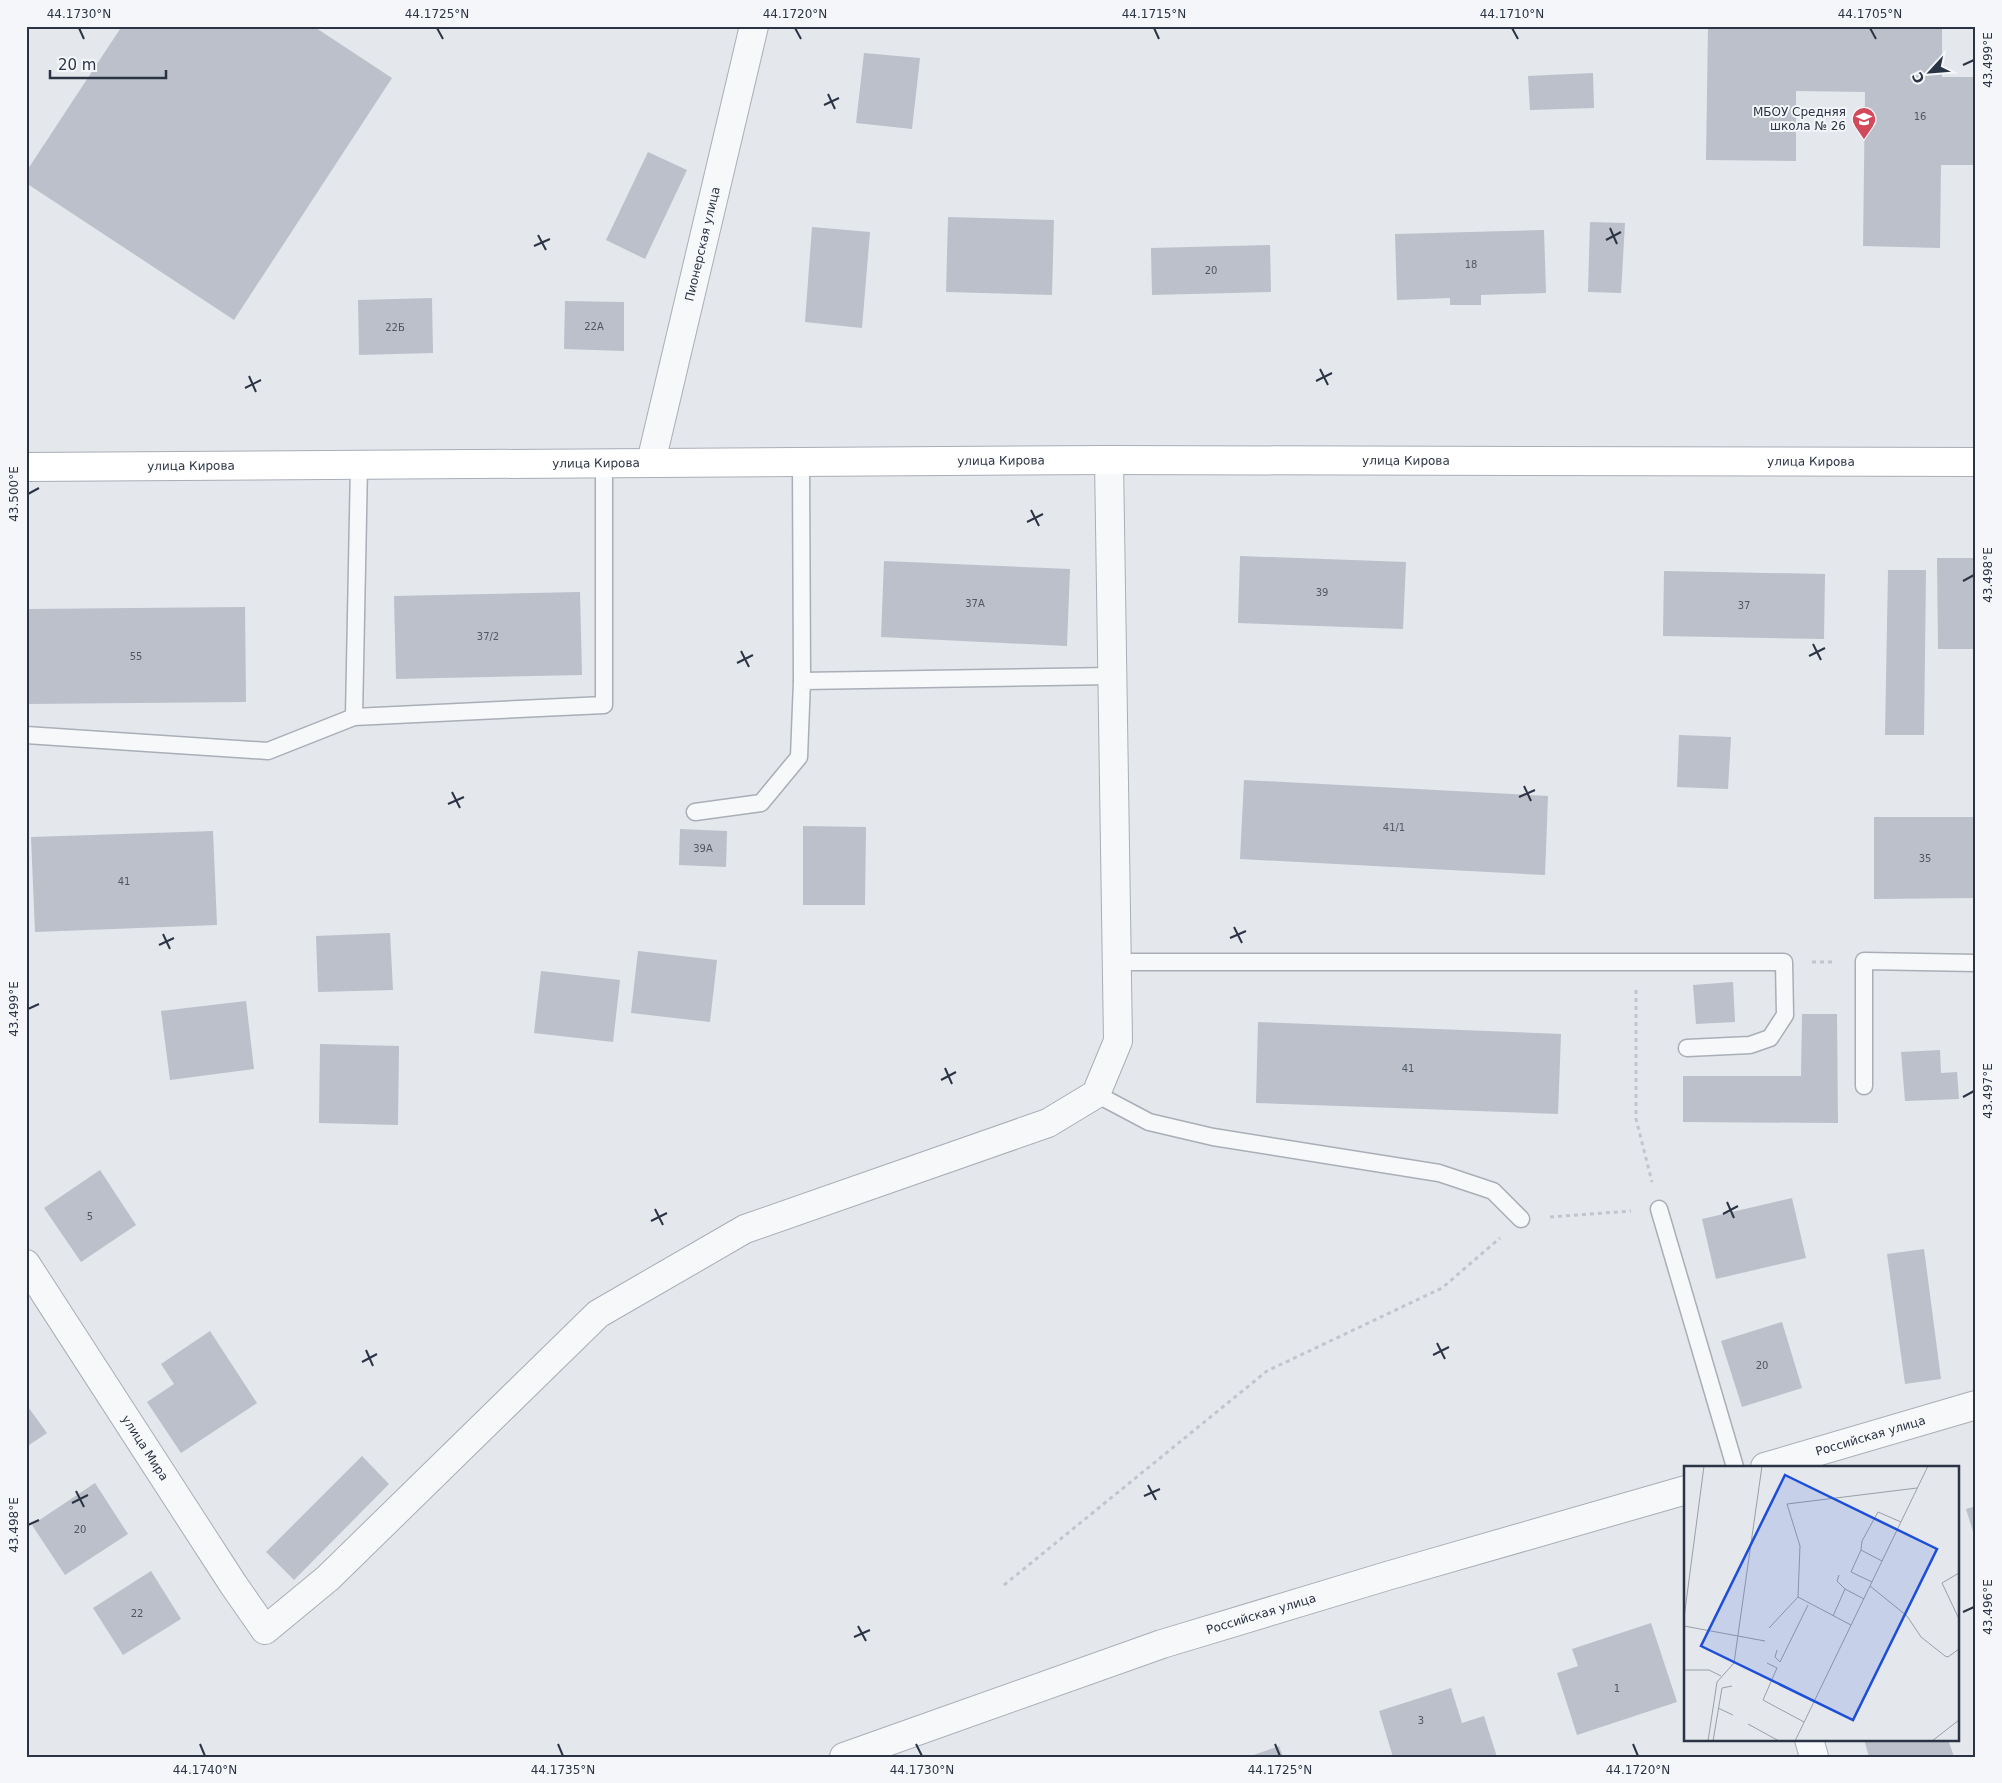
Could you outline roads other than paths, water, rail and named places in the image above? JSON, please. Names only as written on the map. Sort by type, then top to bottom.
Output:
[{"type":"main road","name":"улица Кирова","points":[[26,467],[1109,460],[1976,462]]},
{"type":"street","name":"Пионерская улица","points":[[650,462],[754,26]]},
{"type":"street","points":[[1096,1094],[1118,1041],[1109,460]]},
{"type":"street","name":"улица Мира","points":[[26,1264],[265,1630],[328,1578],[598,1314],[745,1229],[1048,1123],[1096,1094]]},
{"type":"street","name":"Российская улица","points":[[1768,1466],[1976,1405]]},
{"type":"street","name":"Российская улица","points":[[844,1757],[1162,1644],[1387,1576],[1684,1491]]},
{"type":"street","points":[[1809,1740],[1814,1757]]},
{"type":"lane","points":[[695,812],[761,803],[799,757],[802,681],[801,461]]},
{"type":"lane","points":[[26,735],[268,751],[354,717],[604,705],[604,462]]},
{"type":"lane","points":[[354,717],[359,464]]},
{"type":"lane","points":[[802,681],[1112,676]]},
{"type":"lane","points":[[1864,1086],[1864,961],[1976,963]]},
{"type":"lane","points":[[1116,962],[1784,962],[1785,1015],[1770,1038],[1750,1046],[1687,1048]]},
{"type":"lane","points":[[1096,1094],[1148,1122],[1213,1137],[1439,1173],[1493,1191],[1522,1219]]},
{"type":"lane","points":[[1659,1209],[1735,1466]]},
{"type":"place","name":"МБОУ Средняя школа № 26","points":[[1864,140]]}]
